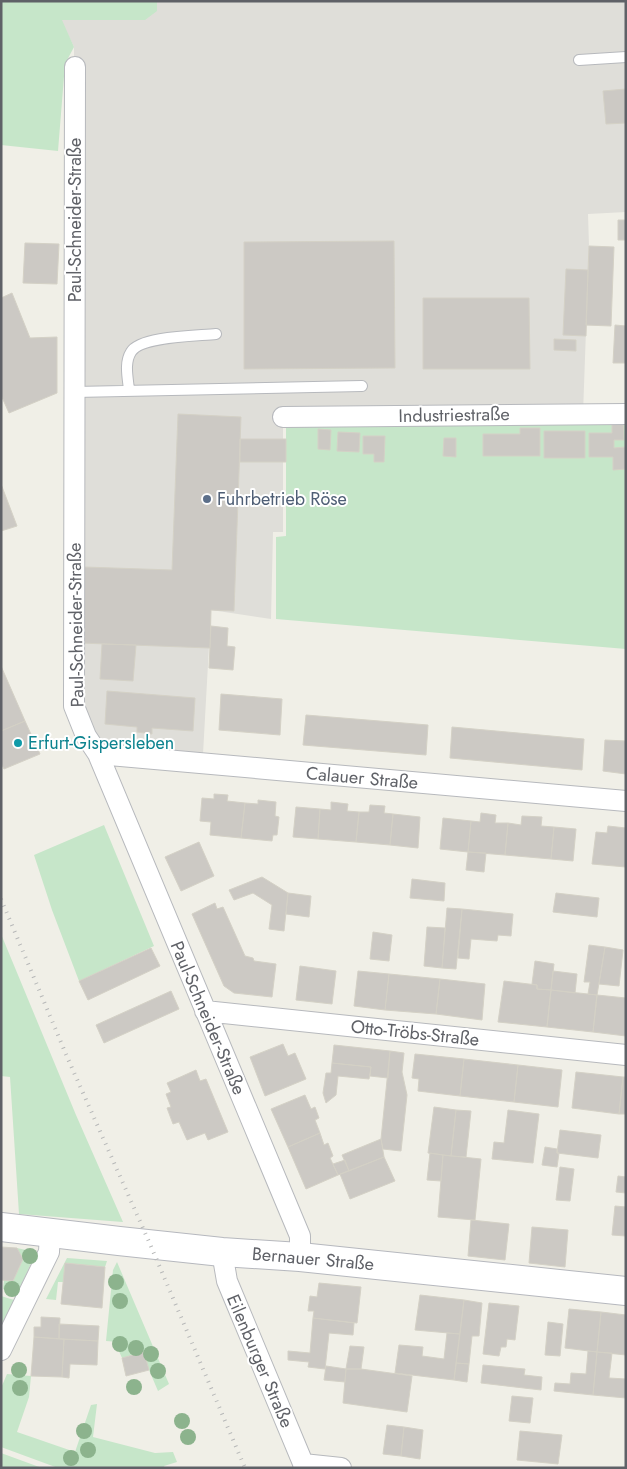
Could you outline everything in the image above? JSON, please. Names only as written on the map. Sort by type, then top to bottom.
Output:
[{"type":"street","name":"Paul-Schneider-Straße","points":[[75,67],[74,706],[86,736],[98,754],[300,1236],[300,1257]]},
{"type":"street","name":"Industriestraße","points":[[283,417],[626,414]]},
{"type":"street","name":"Calauer Straße","points":[[98,754],[626,801]]},
{"type":"street","name":"Otto-Tröbs-Straße","points":[[205,1011],[626,1055]]},
{"type":"street","name":"Bernauer Straße","points":[[1,1227],[222,1252],[300,1257],[626,1290]]},
{"type":"street","points":[[1,1350],[49,1252],[50,1233]]},
{"type":"street","name":"Eilenburger Straße","points":[[222,1252],[227,1281],[304,1466]]},
{"type":"street","points":[[304,1466],[341,1468]]},
{"type":"lane","points":[[579,60],[626,57]]},
{"type":"lane","points":[[129,390],[127,363],[131,351],[137,345],[148,341],[216,334]]},
{"type":"lane","points":[[75,392],[362,386]]},
{"type":"shaded area","points":[[1,1],[626,1],[626,212],[588,214],[589,246],[583,414],[283,417],[283,532],[273,532],[271,619],[211,610],[203,754],[91,744],[74,706],[74,47],[61,20]]},
{"type":"green space","points":[[1,1],[157,1],[157,11],[145,20],[62,20],[74,47],[65,64],[58,151],[1,145]]},
{"type":"green space","points":[[286,421],[626,421],[626,649],[276,619],[276,537],[286,536]]},
{"type":"green space","points":[[104,825],[154,946],[79,981],[52,910],[34,855]]},
{"type":"green space","points":[[1,934],[76,1115],[123,1222],[19,1214],[10,1077],[1,1076]]},
{"type":"green space","points":[[17,1248],[26,1250],[34,1257],[17,1294],[3,1289],[4,1280],[13,1281],[23,1259]]},
{"type":"green space","points":[[67,1258],[107,1261],[105,1267],[66,1263],[64,1282],[58,1282],[56,1300],[46,1299]]},
{"type":"green space","points":[[117,1262],[169,1384],[158,1391],[144,1352],[122,1358],[118,1349],[119,1342],[106,1341],[113,1270]]},
{"type":"green space","points":[[1,1296],[14,1300],[1,1325]]},
{"type":"green space","points":[[7,1374],[31,1376],[29,1397],[17,1432],[75,1452],[91,1405],[97,1404],[93,1437],[155,1453],[173,1452],[177,1462],[164,1466],[165,1468],[58,1468],[1,1447],[1,1388]]},
{"type":"green space","points":[[1,1453],[42,1468],[1,1468]]},
{"type":"building","points":[[626,89],[626,123],[606,124],[603,91]]},
{"type":"building","points":[[618,220],[626,220],[626,240],[618,240]]},
{"type":"building","points":[[394,241],[395,368],[244,369],[244,242]]},
{"type":"building","points":[[25,243],[59,244],[57,284],[23,283]]},
{"type":"building","points":[[589,246],[614,247],[611,326],[586,325]]},
{"type":"building","points":[[566,269],[588,270],[586,336],[563,335]]},
{"type":"building","points":[[12,293],[30,338],[57,337],[57,393],[9,413],[1,395],[1,298]]},
{"type":"building","points":[[423,298],[529,298],[530,369],[423,369]]},
{"type":"building","points":[[615,325],[626,326],[626,363],[613,363]]},
{"type":"building","points":[[554,339],[576,340],[576,351],[554,350]]},
{"type":"building","points":[[178,414],[241,417],[234,611],[211,610],[210,648],[81,643],[84,567],[172,570]]},
{"type":"building","points":[[623,421],[624,440],[614,440],[614,448],[626,447],[626,469],[613,470],[613,457],[589,457],[589,433],[612,433],[612,422]]},
{"type":"building","points":[[520,428],[540,428],[540,456],[483,456],[483,434],[520,434]]},
{"type":"building","points":[[318,429],[331,430],[330,450],[318,449]]},
{"type":"building","points":[[544,431],[585,431],[585,458],[544,458]]},
{"type":"building","points":[[338,432],[360,433],[359,452],[337,451]]},
{"type":"building","points":[[363,436],[385,436],[384,462],[374,462],[374,454],[363,454]]},
{"type":"building","points":[[444,438],[456,438],[456,457],[443,456]]},
{"type":"building","points":[[240,439],[286,439],[286,462],[240,462]]},
{"type":"building","points":[[1,484],[17,526],[1,531]]},
{"type":"building","points":[[211,626],[228,628],[227,646],[235,647],[233,670],[209,668]]},
{"type":"building","points":[[102,644],[136,645],[133,681],[100,679]]},
{"type":"building","points":[[1,666],[25,721],[1,731]]},
{"type":"building","points":[[107,691],[195,698],[193,731],[152,728],[152,734],[137,732],[137,727],[105,724]]},
{"type":"building","points":[[221,694],[282,699],[280,735],[219,730]]},
{"type":"building","points":[[306,715],[428,725],[426,755],[303,745]]},
{"type":"building","name":"Erfurt-Gispersleben","points":[[25,721],[40,754],[4,769],[1,763],[1,731]]},
{"type":"building","points":[[452,727],[584,739],[582,770],[450,758]]},
{"type":"building","points":[[605,740],[626,741],[626,774],[603,771]]},
{"type":"building","points":[[214,794],[228,795],[227,801],[245,803],[241,838],[210,835],[211,822],[200,821],[202,798],[214,799]]},
{"type":"building","points":[[258,800],[276,802],[275,816],[279,817],[277,835],[273,835],[272,841],[241,838],[245,803],[258,804]]},
{"type":"building","points":[[331,802],[348,804],[347,811],[359,812],[356,842],[318,839],[320,809],[331,810]]},
{"type":"building","points":[[370,805],[385,806],[384,813],[393,814],[390,845],[356,842],[359,812],[369,812]]},
{"type":"building","points":[[296,807],[320,809],[318,839],[293,837]]},
{"type":"building","points":[[481,813],[496,815],[495,823],[508,823],[505,855],[468,852],[471,821],[480,822]]},
{"type":"building","points":[[393,814],[420,817],[418,848],[390,845]]},
{"type":"building","points":[[522,816],[542,817],[541,826],[554,827],[551,859],[505,855],[508,823],[521,825]]},
{"type":"building","points":[[443,818],[471,821],[468,852],[440,849]]},
{"type":"building","points":[[608,826],[626,828],[626,867],[592,864],[596,832],[607,833]]},
{"type":"building","points":[[554,827],[576,829],[573,861],[551,859]]},
{"type":"building","points":[[199,842],[214,876],[181,891],[165,857]]},
{"type":"building","points":[[468,852],[486,853],[484,872],[466,870]]},
{"type":"building","points":[[262,877],[288,893],[284,931],[269,929],[272,905],[253,893],[234,900],[229,890]]},
{"type":"building","points":[[412,879],[445,883],[444,901],[410,898]]},
{"type":"building","points":[[288,893],[311,896],[309,917],[286,914]]},
{"type":"building","points":[[556,893],[599,898],[597,917],[553,912]]},
{"type":"building","points":[[215,903],[217,909],[223,907],[245,956],[253,958],[254,961],[276,964],[272,997],[234,993],[224,986],[192,914]]},
{"type":"building","points":[[447,908],[462,909],[456,969],[442,968]]},
{"type":"building","points":[[462,909],[513,914],[511,936],[498,935],[497,941],[471,939],[469,959],[458,958]]},
{"type":"building","points":[[427,927],[445,928],[442,968],[424,966]]},
{"type":"building","points":[[373,932],[392,935],[389,961],[370,959]]},
{"type":"building","points":[[589,945],[605,947],[597,995],[588,994],[590,982],[584,982]]},
{"type":"building","points":[[605,947],[623,950],[619,986],[599,984]]},
{"type":"building","points":[[151,948],[160,966],[88,1000],[79,981]]},
{"type":"building","points":[[535,961],[554,964],[551,990],[537,989],[537,985],[532,984]]},
{"type":"building","points":[[300,966],[336,971],[332,1004],[296,1000]]},
{"type":"building","points":[[358,971],[389,974],[385,1010],[354,1006]]},
{"type":"building","points":[[553,971],[577,974],[575,993],[551,990]]},
{"type":"building","points":[[389,974],[440,979],[436,1014],[385,1010]]},
{"type":"building","points":[[440,979],[485,984],[482,1020],[436,1014]]},
{"type":"building","points":[[504,981],[537,985],[537,989],[551,990],[547,1027],[498,1022]]},
{"type":"building","points":[[551,990],[597,995],[593,1032],[547,1027]]},
{"type":"building","points":[[171,991],[179,1009],[104,1043],[96,1025]]},
{"type":"building","points":[[597,995],[626,998],[626,1036],[593,1032]]},
{"type":"building","points":[[283,1044],[288,1056],[295,1053],[306,1079],[265,1096],[250,1057]]},
{"type":"building","points":[[334,1045],[390,1051],[388,1078],[370,1076],[371,1067],[332,1063]]},
{"type":"building","points":[[390,1051],[404,1053],[402,1072],[407,1095],[401,1151],[383,1149],[381,1139]]},
{"type":"building","points":[[415,1054],[464,1059],[460,1096],[418,1091],[419,1079],[412,1078]]},
{"type":"building","points":[[464,1059],[518,1065],[514,1102],[460,1096]]},
{"type":"building","points":[[332,1063],[371,1067],[369,1079],[338,1076],[336,1095],[326,1103],[323,1093],[326,1073],[331,1073]]},
{"type":"building","points":[[518,1065],[562,1070],[558,1107],[514,1102]]},
{"type":"building","points":[[196,1070],[200,1081],[206,1079],[228,1132],[208,1140],[205,1133],[187,1140],[179,1122],[173,1124],[167,1108],[171,1107],[166,1094],[171,1092],[167,1083]]},
{"type":"building","points":[[576,1072],[623,1077],[619,1114],[572,1108]]},
{"type":"building","points":[[623,1077],[626,1077],[626,1114],[619,1114]]},
{"type":"building","points":[[305,1095],[311,1109],[315,1107],[319,1118],[315,1120],[320,1133],[288,1147],[271,1109]]},
{"type":"building","points":[[434,1107],[456,1110],[451,1156],[428,1153]]},
{"type":"building","points":[[456,1110],[471,1111],[466,1157],[451,1156]]},
{"type":"building","points":[[508,1110],[539,1114],[533,1163],[492,1159],[494,1142],[504,1143]]},
{"type":"building","points":[[560,1130],[601,1135],[598,1158],[557,1153]]},
{"type":"building","points":[[320,1133],[324,1145],[328,1143],[333,1156],[330,1158],[338,1175],[306,1189],[288,1147]]},
{"type":"building","points":[[381,1139],[384,1157],[349,1171],[342,1155]]},
{"type":"building","points":[[545,1147],[557,1149],[557,1153],[559,1153],[557,1167],[542,1165]]},
{"type":"building","points":[[430,1153],[443,1155],[441,1181],[427,1180]]},
{"type":"building","points":[[443,1155],[481,1159],[475,1220],[438,1217]]},
{"type":"building","points":[[384,1157],[395,1181],[350,1199],[340,1174]]},
{"type":"building","points":[[345,1160],[349,1171],[338,1175],[333,1164]]},
{"type":"building","points":[[560,1167],[574,1169],[570,1201],[556,1200]]},
{"type":"building","points":[[618,1176],[626,1177],[626,1193],[616,1192]]},
{"type":"building","points":[[615,1206],[626,1207],[626,1236],[612,1235]]},
{"type":"building","points":[[471,1220],[509,1224],[505,1260],[468,1256]]},
{"type":"building","points":[[532,1227],[568,1230],[565,1267],[529,1263]]},
{"type":"building","points":[[1,1247],[17,1248],[23,1259],[13,1281],[1,1280]]},
{"type":"building","points":[[65,1263],[105,1267],[102,1308],[61,1304]]},
{"type":"building","points":[[319,1283],[361,1287],[357,1323],[313,1318],[314,1311],[308,1311],[310,1296],[317,1297]]},
{"type":"building","points":[[420,1295],[464,1300],[460,1334],[415,1330]]},
{"type":"building","points":[[464,1300],[482,1303],[479,1336],[472,1336],[469,1364],[456,1363]]},
{"type":"building","points":[[489,1303],[519,1306],[515,1340],[507,1339],[506,1347],[501,1347],[499,1356],[483,1354]]},
{"type":"building","points":[[569,1309],[601,1312],[597,1352],[565,1348]]},
{"type":"building","points":[[601,1312],[626,1315],[626,1355],[597,1352]]},
{"type":"building","points":[[41,1317],[60,1318],[59,1339],[34,1337],[34,1327],[41,1327]]},
{"type":"building","points":[[313,1318],[354,1323],[353,1335],[329,1333],[325,1369],[308,1367],[309,1362],[288,1360],[288,1351],[310,1353]]},
{"type":"building","points":[[548,1322],[563,1324],[560,1356],[545,1355]]},
{"type":"building","points":[[59,1324],[99,1326],[98,1341],[59,1339]]},
{"type":"building","points":[[447,1333],[460,1334],[454,1380],[395,1373],[399,1345],[423,1347],[422,1356],[444,1359]]},
{"type":"building","points":[[34,1337],[64,1339],[62,1377],[31,1376]]},
{"type":"building","points":[[64,1339],[98,1341],[97,1365],[70,1364],[69,1378],[62,1377]]},
{"type":"building","points":[[350,1346],[364,1347],[361,1369],[346,1369]]},
{"type":"building","points":[[588,1351],[597,1352],[593,1395],[554,1391],[555,1383],[570,1384],[571,1373],[586,1374]]},
{"type":"building","points":[[144,1352],[149,1370],[126,1376],[122,1358]]},
{"type":"building","points":[[597,1352],[612,1353],[609,1378],[626,1379],[626,1398],[593,1395]]},
{"type":"building","points":[[456,1363],[469,1364],[467,1382],[454,1380]]},
{"type":"building","points":[[483,1365],[525,1369],[524,1375],[542,1377],[541,1390],[481,1383]]},
{"type":"building","points":[[326,1366],[346,1369],[345,1382],[324,1380]]},
{"type":"building","points":[[346,1369],[361,1369],[412,1376],[407,1412],[343,1403]]},
{"type":"building","points":[[512,1396],[533,1398],[530,1423],[509,1421]]},
{"type":"building","points":[[387,1425],[404,1427],[401,1456],[383,1454]]},
{"type":"building","points":[[404,1427],[423,1430],[420,1459],[401,1456]]},
{"type":"building","points":[[520,1431],[562,1435],[558,1464],[517,1460]]},
{"type":"railway","points":[[1,899],[245,1468]]},
{"type":"place","name":"Fuhrbetrieb Röse","points":[[207,499]]},
{"type":"place","name":"Erfurt-Gispersleben","points":[[18,743]]}]
